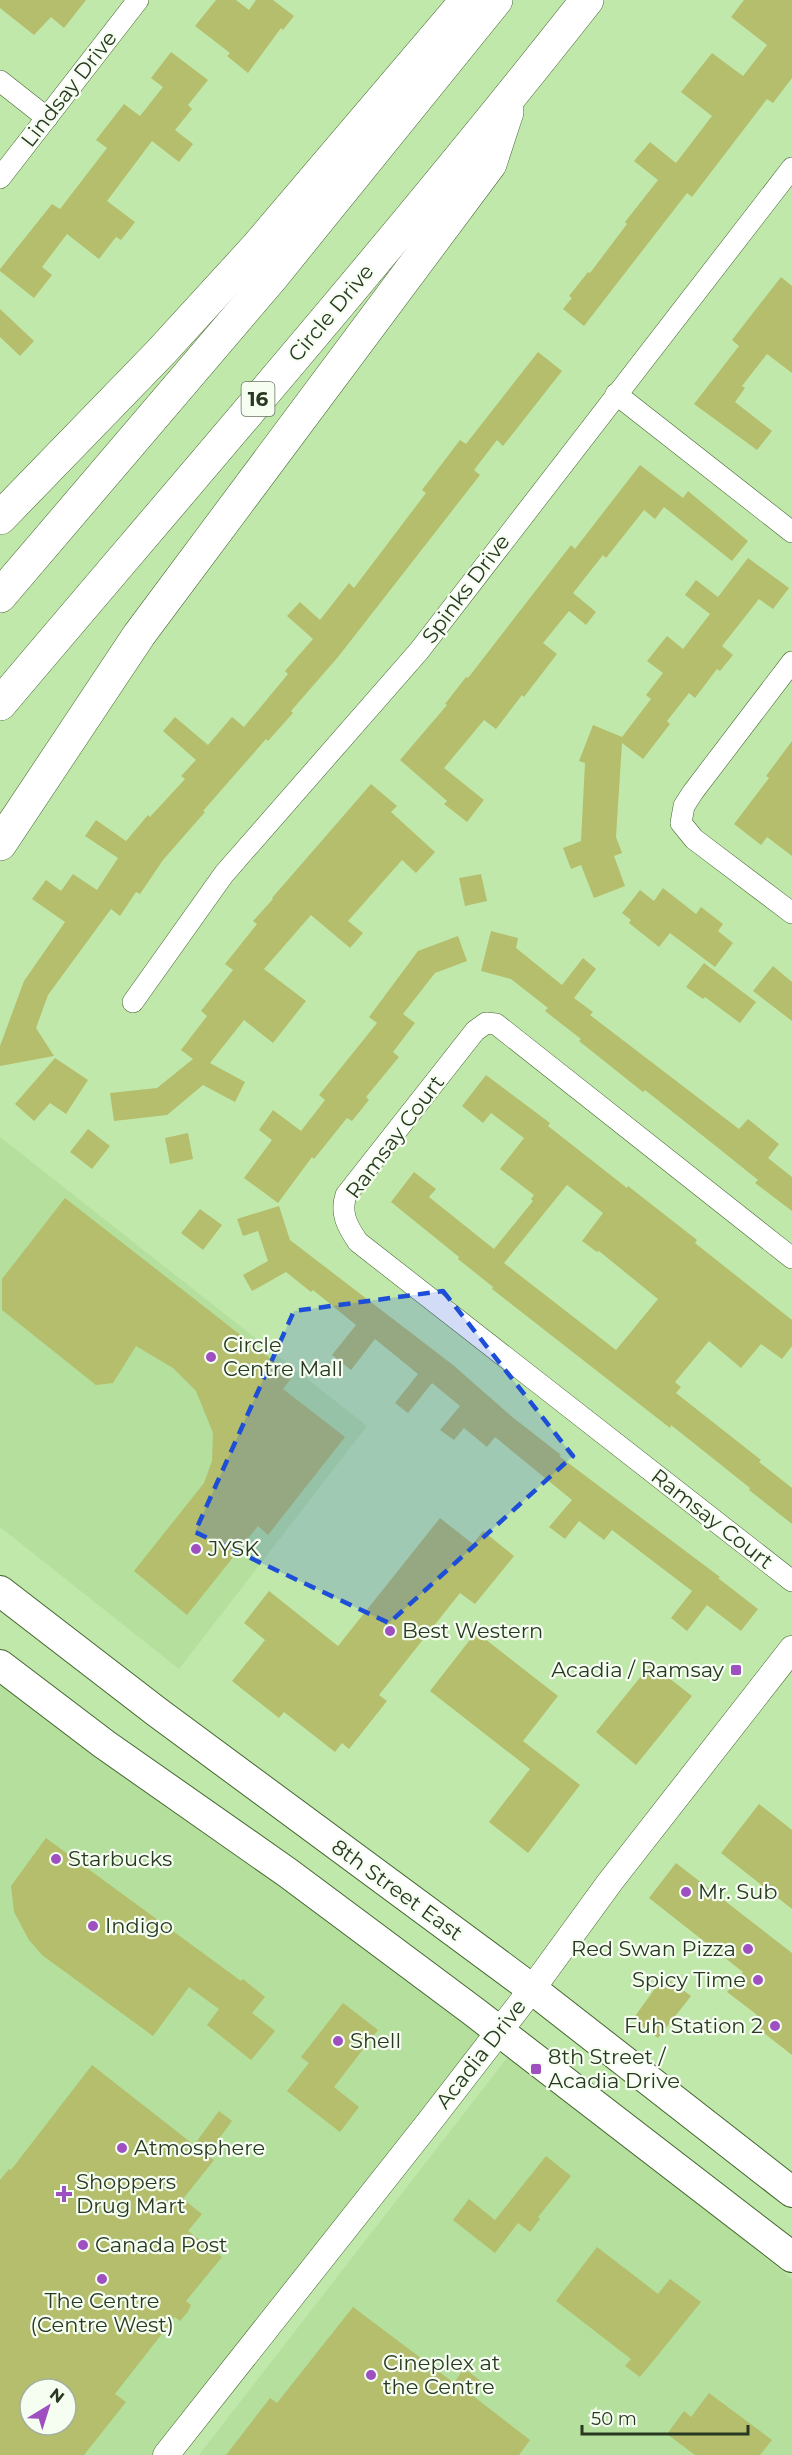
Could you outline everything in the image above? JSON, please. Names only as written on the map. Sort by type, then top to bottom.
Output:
[{"type":"highway","points":[[0,518],[161,352],[257,247],[467,0]]},
{"type":"highway","points":[[0,596],[280,268],[496,0]]},
{"type":"highway","name":"Circle Drive","points":[[0,704],[327,318],[513,93],[586,0]]},
{"type":"highway","points":[[0,844],[139,635],[490,164],[513,93]]},
{"type":"main road","name":"8th Street East","points":[[0,1591],[157,1713],[532,1989],[792,2192]]},
{"type":"main road","points":[[0,1665],[104,1744],[288,1873],[792,2257]]},
{"type":"street","name":"Lindsay Drive","points":[[0,178],[138,0]]},
{"type":"street","points":[[0,81],[47,118]]},
{"type":"street","name":"Spinks Drive","points":[[133,1002],[224,874],[419,651],[615,394],[792,168]]},
{"type":"street","points":[[615,394],[792,532]]},
{"type":"street","points":[[792,662],[693,792],[684,806],[681,823],[694,839],[792,913]]},
{"type":"street","name":"Ramsay Court","points":[[792,1258],[496,1024],[486,1023],[475,1030],[346,1195],[343,1204],[346,1221],[358,1242],[792,1581]]},
{"type":"street","name":"Acadia Drive","points":[[166,2455],[532,1989],[610,1882],[792,1649]]},
{"type":"highlighted area","points":[[443,1291],[573,1456],[389,1623],[195,1532],[294,1311]]},
{"type":"shaded area","points":[[0,1137],[367,1426],[179,1669],[0,1527]]},
{"type":"shaded area","points":[[0,1668],[498,2032],[166,2455],[0,2455]]},
{"type":"shaded area","points":[[517,2045],[536,2069],[792,2279],[792,2455],[199,2455]]},
{"type":"building","points":[[0,0],[86,0],[64,28],[51,17],[34,35],[0,8]]},
{"type":"building","points":[[216,0],[236,0],[249,10],[256,0],[273,0],[294,16],[283,30],[281,28],[248,73],[227,56],[230,53],[195,26]]},
{"type":"building","points":[[744,0],[792,0],[792,78],[773,103],[767,99],[692,197],[687,193],[584,326],[563,309],[572,298],[569,296],[588,272],[590,273],[627,224],[625,222],[658,180],[634,161],[650,142],[676,163],[712,116],[681,92],[712,53],[743,76],[767,45],[731,17]]},
{"type":"building","points":[[171,52],[208,80],[188,105],[192,109],[175,130],[193,144],[179,162],[152,141],[107,201],[135,222],[121,240],[116,237],[99,259],[67,234],[42,267],[52,275],[34,298],[0,269],[52,204],[60,209],[107,148],[96,140],[124,104],[140,116],[163,87],[151,78]]},
{"type":"building","points":[[781,277],[792,286],[792,373],[767,354],[742,386],[745,388],[735,402],[772,431],[757,450],[694,404],[739,346],[732,340]]},
{"type":"building","points":[[0,309],[34,341],[20,356],[0,337]]},
{"type":"building","points":[[538,352],[562,371],[503,446],[497,440],[474,470],[480,475],[338,657],[291,711],[293,713],[268,741],[266,739],[203,811],[205,812],[163,860],[140,894],[136,892],[120,916],[111,909],[48,995],[36,1028],[54,1056],[0,1066],[0,1046],[24,981],[65,922],[32,899],[46,880],[61,891],[73,874],[97,890],[118,858],[85,836],[96,820],[126,841],[148,815],[150,817],[185,779],[181,776],[196,760],[163,731],[175,717],[208,745],[232,717],[244,727],[288,674],[285,671],[313,639],[287,616],[300,602],[320,620],[349,583],[354,588],[426,493],[422,490],[460,440],[466,444]]},
{"type":"building","points":[[640,465],[683,498],[688,491],[748,541],[732,561],[664,507],[655,519],[644,510],[606,558],[603,555],[573,593],[596,612],[586,625],[569,611],[543,643],[557,654],[524,697],[522,695],[496,729],[484,720],[444,768],[484,800],[467,822],[444,804],[447,801],[400,760],[447,705],[445,704],[466,677],[468,678],[571,545],[575,549]]},
{"type":"building","points":[[748,558],[789,588],[773,609],[759,599],[722,646],[733,655],[720,671],[717,669],[695,698],[689,693],[667,721],[670,724],[643,759],[622,743],[616,837],[622,853],[614,856],[625,886],[594,898],[581,865],[571,869],[563,848],[581,841],[585,763],[579,761],[593,725],[622,737],[651,699],[646,695],[663,673],[647,661],[667,636],[683,649],[710,614],[685,595],[696,580],[718,597]]},
{"type":"building","points":[[792,741],[792,856],[767,837],[761,845],[734,824],[769,778],[766,776]]},
{"type":"building","points":[[371,784],[397,806],[391,812],[435,852],[416,873],[402,860],[386,878],[348,921],[363,933],[350,948],[311,915],[264,969],[306,1001],[273,1043],[244,1020],[210,1063],[245,1082],[235,1102],[203,1085],[167,1115],[114,1121],[110,1093],[157,1088],[193,1059],[181,1050],[207,1016],[201,1011],[233,970],[225,964],[257,924],[253,921]]},
{"type":"building","points":[[481,874],[487,901],[465,906],[459,878]]},
{"type":"building","points":[[663,888],[696,914],[701,907],[723,924],[718,931],[733,943],[715,967],[670,933],[659,947],[629,923],[631,920],[622,913],[640,890],[654,901]]},
{"type":"building","points":[[491,931],[518,938],[516,948],[562,985],[583,958],[596,969],[574,998],[593,1012],[590,1015],[739,1129],[748,1119],[779,1144],[768,1158],[792,1177],[792,1211],[755,1183],[758,1180],[722,1151],[579,1041],[581,1039],[545,1011],[548,1008],[511,979],[481,971]]},
{"type":"building","points":[[458,936],[467,961],[435,973],[403,1014],[415,1023],[393,1052],[399,1057],[366,1097],[369,1100],[352,1121],[347,1118],[314,1159],[312,1157],[278,1203],[244,1178],[272,1140],[259,1130],[273,1110],[301,1131],[325,1100],[319,1095],[377,1023],[369,1017],[418,951]]},
{"type":"building","points":[[704,963],[756,1002],[740,1023],[705,997],[703,999],[686,987]]},
{"type":"building","points":[[773,966],[792,982],[792,1021],[753,991]]},
{"type":"building","points":[[55,1058],[88,1080],[66,1114],[50,1103],[34,1121],[15,1104]]},
{"type":"building","points":[[486,1075],[550,1123],[548,1126],[627,1188],[628,1186],[697,1240],[695,1243],[792,1320],[792,1346],[782,1359],[761,1344],[741,1368],[709,1341],[675,1382],[681,1387],[676,1393],[761,1460],[759,1462],[792,1488],[792,1524],[671,1425],[670,1428],[492,1289],[493,1287],[458,1259],[459,1257],[391,1202],[414,1172],[436,1189],[429,1197],[494,1249],[533,1201],[531,1199],[534,1195],[500,1169],[524,1138],[491,1113],[483,1123],[462,1106]],"holes":[[[567,1185],[603,1213],[582,1241],[597,1252],[599,1251],[658,1299],[616,1350],[504,1263]]]},
{"type":"building","points":[[88,1129],[110,1146],[92,1169],[70,1152]]},
{"type":"building","points":[[188,1133],[193,1159],[170,1164],[165,1138]]},
{"type":"building","name":"Circle Centre Mall","points":[[65,1198],[293,1376],[283,1389],[345,1437],[268,1535],[258,1526],[187,1615],[134,1571],[204,1483],[212,1461],[213,1433],[196,1391],[173,1368],[136,1346],[113,1383],[96,1385],[2,1310],[2,1279]]},
{"type":"building","points":[[279,1206],[290,1240],[453,1365],[511,1416],[561,1455],[559,1456],[720,1577],[718,1578],[758,1609],[741,1631],[707,1605],[687,1631],[671,1618],[692,1591],[612,1530],[604,1540],[579,1521],[565,1539],[549,1527],[572,1500],[495,1437],[487,1447],[464,1428],[454,1440],[440,1430],[460,1406],[432,1383],[408,1413],[395,1403],[418,1374],[375,1339],[351,1370],[332,1355],[356,1325],[313,1290],[311,1292],[286,1272],[252,1291],[243,1275],[268,1261],[258,1231],[243,1236],[237,1219]]},
{"type":"building","points":[[200,1209],[222,1225],[203,1250],[181,1233]]},
{"type":"building","name":"Best Western","points":[[440,1518],[473,1544],[483,1531],[514,1556],[475,1604],[460,1593],[379,1695],[387,1701],[349,1749],[342,1743],[335,1752],[284,1712],[279,1718],[232,1681],[265,1640],[244,1623],[269,1591],[338,1646]]},
{"type":"building","points":[[476,1632],[558,1696],[523,1741],[580,1785],[528,1853],[489,1822],[530,1769],[430,1691]]},
{"type":"building","points":[[651,1664],[692,1696],[636,1765],[596,1732]]},
{"type":"building","points":[[759,1804],[792,1830],[792,1909],[721,1853]]},
{"type":"building","name":"Indigo","points":[[46,1838],[265,1997],[252,2013],[275,2031],[251,2060],[207,2025],[219,2009],[189,1987],[153,2036],[42,1955],[29,1940],[14,1912],[11,1886]]},
{"type":"building","points":[[676,1863],[792,1953],[792,2055],[760,2030],[756,2014],[727,1992],[743,1972],[649,1898]]},
{"type":"building","points":[[664,1976],[691,1996],[658,2038],[633,2019]]},
{"type":"building","points":[[343,2003],[378,2030],[334,2087],[359,2107],[340,2132],[287,2091],[309,2063],[301,2057]]},
{"type":"building","name":"The Centre (Centre West)","points":[[92,2065],[194,2145],[219,2111],[232,2121],[207,2155],[214,2160],[183,2199],[202,2214],[188,2231],[222,2257],[186,2301],[191,2305],[187,2313],[180,2321],[175,2317],[115,2394],[126,2402],[84,2455],[0,2455],[0,2180],[9,2169],[11,2170]]},
{"type":"building","points":[[546,2156],[571,2176],[538,2217],[540,2219],[530,2232],[518,2223],[495,2253],[453,2220],[469,2199],[495,2220]]},
{"type":"building","points":[[597,2247],[658,2294],[670,2279],[701,2302],[640,2377],[625,2366],[631,2359],[556,2301]]},
{"type":"building","name":"Cineplex at the Centre","points":[[353,2307],[454,2383],[464,2368],[483,2383],[473,2396],[530,2440],[519,2455],[226,2455],[270,2398],[277,2403]]},
{"type":"building","points":[[709,2393],[772,2440],[760,2455],[695,2455],[667,2434],[684,2411],[691,2417]]},
{"type":"place","name":"Circle Centre Mall","points":[[211,1357]]},
{"type":"place","name":"JYSK","points":[[196,1549]]},
{"type":"place","name":"Best Western","points":[[390,1631]]},
{"type":"place","name":"Acadia / Ramsay","points":[[736,1670]]},
{"type":"place","name":"Starbucks","points":[[56,1859]]},
{"type":"place","name":"Mr. Sub","points":[[686,1892]]},
{"type":"place","name":"Indigo","points":[[93,1926]]},
{"type":"place","name":"Red Swan Pizza","points":[[748,1949]]},
{"type":"place","name":"Spicy Time","points":[[758,1980]]},
{"type":"place","name":"Fuh Station 2","points":[[775,2026]]},
{"type":"place","name":"Shell","points":[[338,2041]]},
{"type":"place","name":"8th Street / Acadia Drive","points":[[536,2069]]},
{"type":"place","name":"Atmosphere","points":[[122,2148]]},
{"type":"place","name":"Shoppers Drug Mart","points":[[64,2194]]},
{"type":"place","name":"Canada Post","points":[[83,2245]]},
{"type":"place","name":"The Centre (Centre West)","points":[[102,2279]]},
{"type":"place","name":"Cineplex at the Centre","points":[[371,2375]]}]
